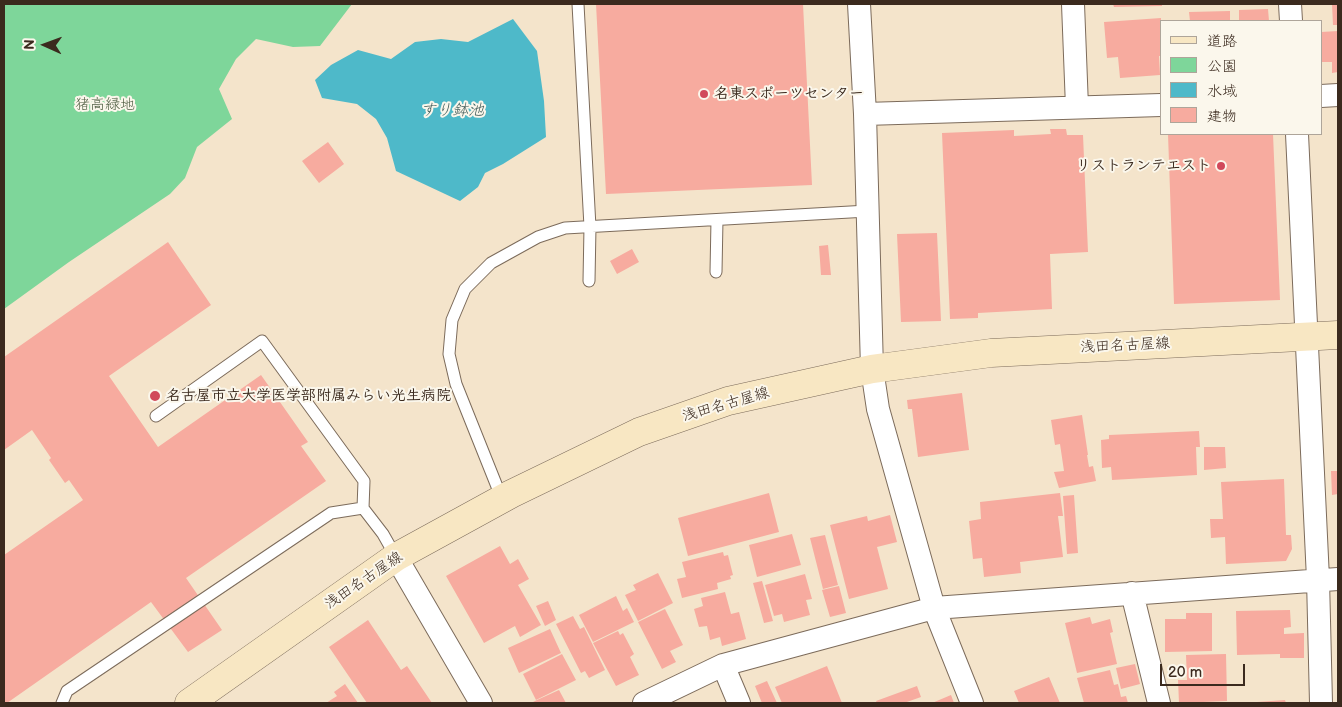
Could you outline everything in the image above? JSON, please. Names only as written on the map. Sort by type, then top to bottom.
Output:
[{"type":"main road","name":"浅田名古屋線","points":[[189,703],[396,557],[502,499],[639,432],[728,401],[872,369],[990,353],[1338,335]]},
{"type":"street","points":[[859,4],[865,114],[872,369],[878,408],[934,608],[972,703]]},
{"type":"street","points":[[1073,4],[1078,108]]},
{"type":"street","points":[[1290,4],[1291,20]]},
{"type":"street","points":[[1322,96],[1338,95]]},
{"type":"street","points":[[865,114],[1160,105]]},
{"type":"street","points":[[1297,135],[1306,336],[1328,579],[1322,703]]},
{"type":"street","points":[[396,557],[481,703]]},
{"type":"street","points":[[644,703],[723,664],[934,608],[1328,579]]},
{"type":"street","points":[[1132,593],[1159,703]]},
{"type":"street","points":[[723,664],[738,703]]},
{"type":"lane","points":[[578,4],[590,227],[589,281]]},
{"type":"lane","points":[[502,499],[456,384],[449,354],[452,320],[465,289],[492,263],[538,237],[564,228],[868,211]]},
{"type":"lane","points":[[716,272],[717,220]]},
{"type":"lane","points":[[156,416],[262,341],[364,481],[363,508],[383,534],[396,557]]},
{"type":"lane","points":[[62,703],[66,691],[331,513],[363,508]]},
{"type":"green space","name":"猪高緑地","points":[[4,4],[352,4],[320,46],[293,47],[256,39],[236,59],[219,89],[232,119],[197,147],[185,178],[170,194],[69,262],[4,309]]},
{"type":"water","name":"すり鉢池","points":[[513,19],[537,51],[544,101],[546,137],[485,173],[478,187],[460,201],[396,171],[387,138],[376,119],[357,104],[322,98],[315,80],[331,65],[358,50],[391,59],[415,42],[441,39],[468,42]]},
{"type":"building","name":"名東スポーツセンター","points":[[596,4],[803,4],[812,185],[606,194]]},
{"type":"building","points":[[1113,4],[1162,4],[1162,6],[1114,7]]},
{"type":"building","points":[[1332,4],[1338,4],[1338,25],[1333,25]]},
{"type":"building","points":[[1268,9],[1269,20],[1239,20],[1239,10]]},
{"type":"building","points":[[1230,11],[1230,20],[1190,20],[1189,12]]},
{"type":"building","points":[[1161,18],[1160,75],[1120,78],[1118,57],[1107,58],[1104,22]]},
{"type":"building","points":[[1338,31],[1338,72],[1332,73],[1332,62],[1322,62],[1322,32]]},
{"type":"building","points":[[1050,129],[1066,129],[1067,135],[1083,135],[1088,252],[1050,254],[1052,309],[978,313],[978,318],[950,319],[942,133],[1014,130],[1014,136],[1051,134]]},
{"type":"building","points":[[1168,135],[1273,135],[1280,300],[1174,304]]},
{"type":"building","points":[[328,142],[344,164],[319,183],[302,161]]},
{"type":"building","points":[[937,233],[941,321],[901,322],[897,234]]},
{"type":"building","points":[[168,242],[211,305],[109,376],[158,447],[261,375],[308,442],[301,446],[326,481],[186,578],[222,630],[188,652],[151,602],[7,703],[4,703],[4,555],[83,500],[69,480],[65,483],[32,430],[4,450],[4,357]]},
{"type":"building","points":[[828,245],[831,275],[821,275],[819,246]]},
{"type":"building","points":[[632,249],[639,262],[617,274],[610,261]]},
{"type":"building","points":[[962,393],[969,450],[918,457],[912,409],[908,409],[907,400]]},
{"type":"building","points":[[1082,415],[1089,467],[1093,466],[1096,481],[1059,488],[1054,472],[1064,471],[1060,444],[1055,445],[1051,420]]},
{"type":"building","points":[[1199,431],[1200,447],[1196,447],[1197,475],[1112,480],[1111,467],[1102,468],[1101,440],[1109,439],[1109,435]]},
{"type":"building","points":[[1204,447],[1225,447],[1226,468],[1204,470]]},
{"type":"building","points":[[1331,471],[1338,471],[1338,494],[1332,495]]},
{"type":"building","points":[[1284,479],[1286,535],[1291,535],[1292,549],[1286,561],[1226,564],[1225,537],[1211,538],[1210,519],[1223,519],[1221,482]]},
{"type":"building","points":[[769,493],[779,532],[688,556],[678,518]]},
{"type":"building","points":[[1060,493],[1063,516],[1058,516],[1063,557],[1020,562],[1021,573],[984,577],[982,558],[973,559],[969,521],[981,519],[980,502]]},
{"type":"building","points":[[1074,495],[1078,553],[1067,554],[1063,496]]},
{"type":"building","points":[[890,515],[897,542],[877,547],[888,589],[849,599],[830,525],[867,516],[868,521]]},
{"type":"building","points":[[792,534],[801,565],[757,577],[749,545]]},
{"type":"building","points":[[825,535],[838,585],[823,589],[810,538]]},
{"type":"building","points":[[500,546],[510,564],[518,559],[529,579],[518,585],[541,625],[520,637],[515,626],[484,643],[446,576]]},
{"type":"building","points":[[723,552],[724,556],[728,555],[733,575],[730,576],[731,579],[717,583],[718,589],[682,598],[677,579],[686,577],[682,562]]},
{"type":"building","points":[[658,573],[673,603],[638,621],[625,595],[636,590],[633,585]]},
{"type":"building","points":[[805,574],[812,599],[806,600],[810,615],[784,622],[782,614],[774,616],[765,585]]},
{"type":"building","points":[[762,581],[773,621],[764,623],[753,583]]},
{"type":"building","points":[[839,586],[846,613],[830,617],[822,590]]},
{"type":"building","points":[[725,592],[731,614],[739,612],[746,639],[722,646],[720,637],[710,640],[707,626],[699,627],[694,609],[703,606],[701,598]]},
{"type":"building","points":[[616,596],[623,611],[627,608],[634,622],[593,642],[579,615]]},
{"type":"building","points":[[548,601],[556,620],[545,626],[536,606]]},
{"type":"building","points":[[665,609],[683,645],[670,651],[676,662],[662,669],[638,622]]},
{"type":"building","points":[[1290,610],[1291,627],[1284,628],[1284,634],[1304,633],[1304,658],[1280,658],[1280,654],[1237,655],[1236,611]]},
{"type":"building","points":[[1186,613],[1212,613],[1212,651],[1165,652],[1165,619],[1186,619]]},
{"type":"building","points":[[573,616],[580,629],[584,627],[605,670],[589,678],[585,671],[581,673],[556,624]]},
{"type":"building","points":[[1090,617],[1092,624],[1110,619],[1113,632],[1110,633],[1117,664],[1077,673],[1065,623]]},
{"type":"building","points":[[368,620],[401,670],[407,666],[432,703],[367,703],[329,647]]},
{"type":"building","points":[[550,629],[561,653],[519,673],[508,648]]},
{"type":"building","points":[[618,631],[620,635],[623,633],[634,654],[630,657],[639,675],[616,686],[593,643]]},
{"type":"building","points":[[562,654],[576,680],[536,700],[523,674]]},
{"type":"building","points":[[1226,654],[1227,701],[1179,703],[1178,680],[1187,680],[1186,655]]},
{"type":"building","points":[[1135,664],[1140,684],[1121,689],[1116,668]]},
{"type":"building","points":[[827,666],[842,703],[782,703],[775,687]]},
{"type":"building","points":[[1110,670],[1114,685],[1118,684],[1121,697],[1126,696],[1128,703],[1084,703],[1077,678]]},
{"type":"building","points":[[1049,677],[1060,703],[1019,703],[1014,691]]},
{"type":"building","points":[[767,681],[777,703],[762,703],[755,686]]},
{"type":"building","points":[[345,684],[358,703],[326,703],[337,696],[334,692]]},
{"type":"building","points":[[917,686],[921,697],[904,703],[877,703],[876,701]]},
{"type":"building","points":[[559,690],[566,703],[531,703],[537,700]]},
{"type":"building","points":[[951,695],[954,703],[932,703]]},
{"type":"building","points":[[1285,700],[1286,703],[1257,703],[1257,702]]},
{"type":"place","name":"名東スポーツセンター","points":[[704,94]]},
{"type":"place","name":"リストランテエスト","points":[[1221,166]]},
{"type":"place","name":"名古屋市立大学医学部附属みらい光生病院","points":[[155,396]]}]
